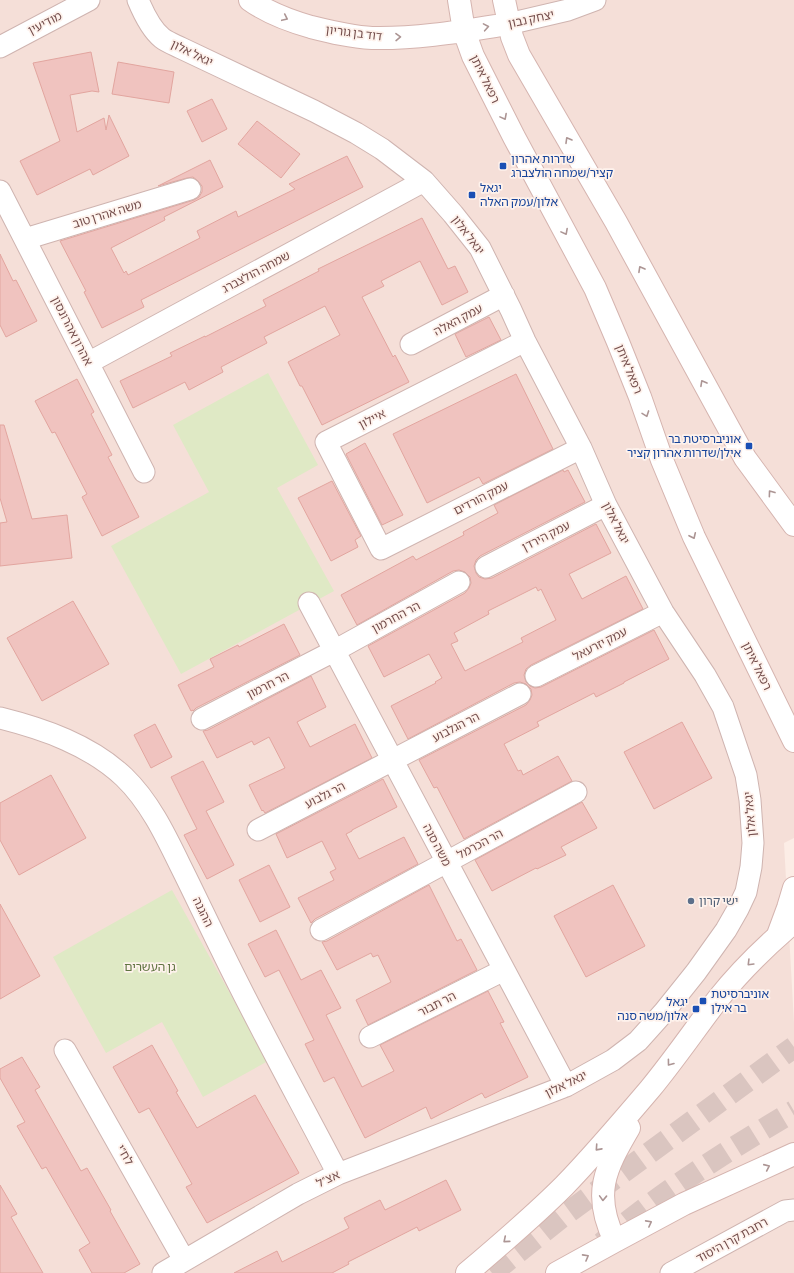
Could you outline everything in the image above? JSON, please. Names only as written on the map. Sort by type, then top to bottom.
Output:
[{"type":"main road","name":"דוד בן גוריון","points":[[250,0],[259,6],[295,23],[331,32],[370,38],[417,37],[464,31]]},
{"type":"main road","name":"רפאל איתן","points":[[459,0],[464,31],[473,56],[594,288],[621,349],[662,460],[694,537],[793,745]]},
{"type":"main road","points":[[504,0],[508,24],[519,54],[616,222],[745,458],[794,525]]},
{"type":"main road","name":"יצחק נבון","points":[[464,31],[508,24]]},
{"type":"main road","points":[[778,936],[794,888]]},
{"type":"main road","points":[[467,1273],[564,1186],[651,1087],[718,999],[739,974],[794,922]]},
{"type":"main road","points":[[615,1241],[605,1218],[602,1202],[604,1180],[612,1158],[651,1087]]},
{"type":"main road","points":[[557,1273],[684,1204],[794,1154]]},
{"type":"street","name":"מודיעין","points":[[0,46],[89,0]]},
{"type":"street","name":"יגאל אלון","points":[[138,0],[151,25],[161,38],[307,108],[356,133],[382,149],[424,181],[480,248],[525,341],[581,448],[606,505],[663,612],[705,675],[722,707],[742,762],[748,786],[752,814],[753,843],[746,892],[726,930],[696,972],[664,1012],[638,1041],[613,1060],[566,1086],[505,1110]]},
{"type":"street","name":"יצחק נבון","points":[[508,24],[568,10],[595,0]]},
{"type":"street","name":"שמחה הולצברג","points":[[88,363],[424,181]]},
{"type":"street","name":"משה אהרן טוב","points":[[25,239],[190,189]]},
{"type":"street","name":"אהרון אהרונסון","points":[[0,191],[144,472]]},
{"type":"street","name":"עמק האלה","points":[[411,344],[504,295]]},
{"type":"street","name":"איילון","points":[[381,549],[326,442],[525,341]]},
{"type":"street","name":"עמק הורדים","points":[[381,549],[581,448]]},
{"type":"street","name":"עמק הירדן","points":[[486,567],[606,505]]},
{"type":"street","name":"הר החרמון","points":[[334,650],[459,582]]},
{"type":"street","name":"משה סנה","points":[[309,603],[566,1086]]},
{"type":"street","name":"עמק יזרעאל","points":[[536,676],[663,612]]},
{"type":"street","name":"הר חרמון","points":[[202,719],[334,650]]},
{"type":"street","name":"הר הגלבוע","points":[[392,760],[520,694]]},
{"type":"street","name":"ההגנה","points":[[0,718],[26,724],[46,731],[65,738],[84,748],[125,777],[144,800],[165,835],[224,955],[338,1174]]},
{"type":"street","name":"הר גלבוע","points":[[258,830],[392,760]]},
{"type":"street","name":"הר הכרמל","points":[[321,930],[576,792]]},
{"type":"street","name":"הר תבור","points":[[370,1037],[504,970]]},
{"type":"street","name":"לח\"י","points":[[65,1050],[184,1260]]},
{"type":"street","name":"אצ\"ל","points":[[163,1273],[298,1194],[338,1174],[505,1110]]},
{"type":"street","name":"רחבת קרן היסוד","points":[[671,1273],[785,1211],[794,1210]]},
{"type":"shaded area","points":[[0,0],[794,0],[794,838],[784,843],[794,1023],[794,1273],[0,1273]]},
{"type":"green space","points":[[268,373],[318,465],[277,488],[334,591],[181,674],[111,546],[209,492],[173,425]]},
{"type":"green space","name":"גן העשרים","points":[[172,890],[268,1061],[203,1097],[162,1022],[106,1053],[53,957]]},
{"type":"building","points":[[91,52],[99,92],[92,91],[70,95],[77,132],[104,118],[106,130],[109,115],[129,156],[93,175],[90,169],[37,195],[20,161],[60,141],[33,63]]},
{"type":"building","points":[[118,62],[174,72],[169,103],[112,94]]},
{"type":"building","points":[[212,99],[227,129],[202,142],[187,111]]},
{"type":"building","points":[[257,121],[300,154],[281,178],[238,144]]},
{"type":"building","points":[[347,156],[363,187],[141,300],[144,307],[102,328],[84,292],[86,291],[60,241],[194,200],[199,197],[202,192],[202,186],[193,177],[158,186],[210,160],[223,187],[164,217],[165,220],[111,248],[124,273],[126,271],[128,275],[200,238],[197,231],[236,211],[238,217],[295,189],[289,184]]},
{"type":"building","points":[[422,218],[448,269],[455,266],[468,292],[442,305],[420,261],[381,281],[384,286],[362,297],[393,357],[395,355],[409,382],[322,425],[288,362],[340,335],[325,306],[264,337],[267,343],[221,367],[223,372],[189,390],[185,382],[133,408],[120,381],[172,356],[170,353],[266,306],[263,300],[319,271],[318,269]]},
{"type":"building","points":[[0,254],[13,281],[16,280],[37,321],[6,337],[0,325]]},
{"type":"building","points":[[489,317],[501,340],[466,357],[455,334]]},
{"type":"building","points":[[516,374],[553,449],[483,484],[479,477],[427,503],[393,434]]},
{"type":"building","points":[[77,379],[94,412],[91,414],[112,455],[108,457],[139,517],[102,536],[82,497],[87,494],[55,432],[52,433],[35,401]]},
{"type":"building","points":[[0,425],[4,425],[32,519],[67,515],[72,558],[0,566],[0,523],[7,522],[0,498]]},
{"type":"building","points":[[365,443],[403,515],[382,525],[346,454]]},
{"type":"building","points":[[563,470],[564,472],[568,470],[585,502],[480,556],[476,560],[474,566],[476,573],[479,577],[485,579],[492,578],[596,524],[611,553],[569,574],[582,599],[626,576],[643,609],[531,665],[526,669],[524,675],[526,682],[530,686],[535,688],[541,687],[654,630],[669,659],[596,697],[594,693],[537,722],[539,726],[504,744],[518,771],[521,770],[523,775],[558,756],[572,781],[464,839],[437,787],[434,788],[419,760],[526,705],[532,695],[531,689],[526,684],[520,682],[514,683],[408,739],[391,706],[436,683],[435,682],[442,678],[429,654],[384,677],[368,646],[465,593],[471,583],[470,577],[465,572],[459,570],[453,571],[357,625],[341,595],[413,556],[416,560],[464,535],[463,532],[498,513],[494,505]],"holes":[[[536,587],[538,591],[541,589],[556,620],[521,638],[523,642],[465,671],[451,644],[458,641],[454,633],[489,614],[488,611]]]},
{"type":"building","points":[[332,481],[361,536],[355,540],[358,547],[331,561],[298,498]]},
{"type":"building","points":[[73,601],[109,664],[42,701],[7,638]]},
{"type":"building","points":[[284,624],[300,655],[191,711],[178,685],[214,667],[210,659],[238,645],[239,647]]},
{"type":"building","points":[[311,676],[326,707],[297,722],[310,747],[355,724],[372,758],[265,813],[263,810],[262,811],[249,785],[285,768],[269,737],[254,745],[252,741],[217,758],[203,731],[208,730]]},
{"type":"building","points":[[682,722],[712,778],[654,809],[624,752]]},
{"type":"building","points":[[155,724],[172,757],[151,768],[134,735]]},
{"type":"building","points":[[203,761],[224,802],[206,811],[234,865],[207,879],[184,835],[197,829],[171,777]]},
{"type":"building","points":[[51,775],[86,838],[19,875],[0,840],[0,803]]},
{"type":"building","points":[[383,779],[397,807],[346,834],[359,859],[404,837],[418,864],[315,919],[311,923],[298,898],[334,880],[330,872],[336,869],[322,841],[287,858],[276,834]]},
{"type":"building","points":[[582,802],[597,828],[561,847],[566,855],[537,869],[536,868],[492,891],[475,860]]},
{"type":"building","points":[[269,865],[290,907],[260,922],[239,880]]},
{"type":"building","points":[[429,885],[457,941],[461,939],[477,970],[368,1025],[356,1000],[391,982],[378,955],[373,957],[371,953],[337,970],[322,942],[327,941]]},
{"type":"building","points":[[613,885],[645,946],[586,977],[554,916]]},
{"type":"building","points":[[0,904],[40,976],[0,999]]},
{"type":"building","points":[[276,930],[301,980],[321,970],[341,1008],[326,1015],[362,1087],[394,1071],[380,1045],[488,991],[504,1022],[500,1023],[528,1077],[485,1098],[482,1093],[431,1119],[426,1107],[365,1138],[334,1077],[324,1082],[305,1044],[314,1040],[279,970],[265,977],[248,944]]},
{"type":"building","points":[[152,1045],[178,1091],[176,1092],[197,1128],[255,1095],[299,1173],[207,1223],[186,1187],[192,1184],[149,1108],[139,1113],[113,1067]]},
{"type":"building","points":[[22,1057],[40,1087],[35,1090],[81,1171],[87,1168],[140,1264],[124,1273],[92,1273],[79,1250],[90,1243],[46,1167],[42,1169],[17,1126],[25,1122],[0,1078],[0,1069]]},
{"type":"building","points":[[446,1180],[461,1210],[419,1231],[417,1227],[348,1262],[349,1264],[332,1273],[234,1273],[277,1251],[282,1262],[349,1228],[344,1218],[380,1200],[385,1210]]},
{"type":"building","points":[[0,1185],[17,1214],[11,1217],[43,1273],[0,1273]]},
{"type":"tunnel","points":[[492,1273],[562,1217],[794,1047]]},
{"type":"tunnel","points":[[602,1243],[647,1207],[695,1173],[794,1111]]},
{"type":"place","name":"שדרות אהרון קציר/שמחה הולצברג","points":[[503,166]]},
{"type":"place","name":"יגאל אלון/עמק האלה","points":[[472,195]]},
{"type":"place","name":"אוניברסיטת בר אילן/שדרות אהרון קציר","points":[[749,446]]},
{"type":"place","name":"ישי קרון","points":[[691,901]]},
{"type":"place","name":"אוניברסיטת בר אילן","points":[[703,1001]]},
{"type":"place","name":"יגאל אלון/משה סנה","points":[[696,1009]]}]
